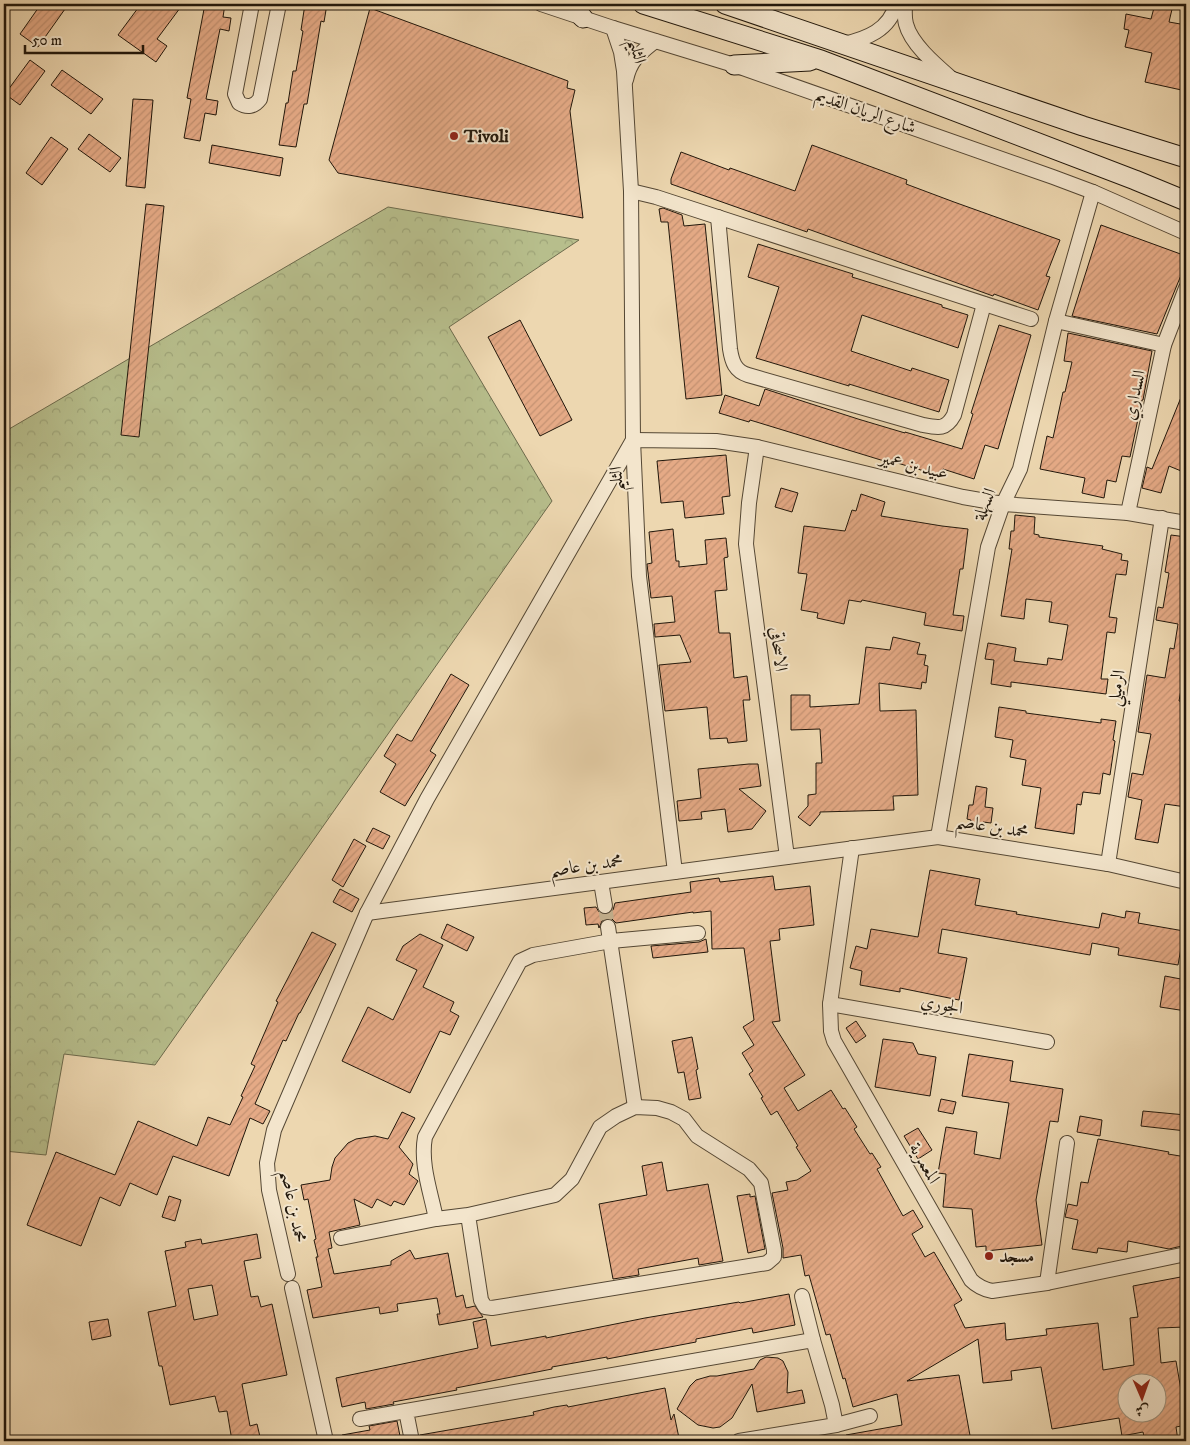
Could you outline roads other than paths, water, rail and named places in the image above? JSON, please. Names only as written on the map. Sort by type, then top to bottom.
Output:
[{"type":"street","points":[[252,4],[235,94],[239,102],[248,106],[253,106],[260,99],[279,4]]},
{"type":"street","name":"شارع الريان القديم","points":[[541,4],[655,42],[734,65],[1093,192],[1186,233]]},
{"type":"street","points":[[570,4],[583,18]]},
{"type":"street","name":"شارع الريان القديم","points":[[643,4],[821,60],[1186,201]]},
{"type":"street","points":[[725,4],[954,80],[1083,126],[1186,158]]},
{"type":"street","points":[[843,44],[858,41],[886,25],[896,4]]},
{"type":"street","points":[[905,4],[904,17],[909,32],[937,66],[954,80]]},
{"type":"street","name":"الثليم","points":[[613,28],[621,52],[625,83],[631,191],[633,440],[639,576],[675,872]]},
{"type":"street","name":"الثليم","points":[[625,83],[627,73],[635,57],[655,42]]},
{"type":"street","points":[[734,65],[821,60]]},
{"type":"street","points":[[1135,180],[1186,188]]},
{"type":"street","points":[[631,191],[656,197],[1030,319]]},
{"type":"street","name":"السهلة","points":[[938,837],[988,547],[1003,504],[1020,469],[1056,322],[1093,192]]},
{"type":"street","points":[[718,217],[731,358],[739,372],[748,375],[923,425],[943,427],[950,424],[954,415],[984,304]]},
{"type":"street","name":"السداري","points":[[1128,513],[1164,345],[1186,288]]},
{"type":"street","points":[[1056,322],[1164,345]]},
{"type":"street","points":[[367,913],[427,800],[633,440]]},
{"type":"street","name":"عبيد بن عمير","points":[[633,440],[716,441],[757,447],[963,497],[1003,504],[1128,513],[1186,523]]},
{"type":"street","name":"الاسحاقي","points":[[757,447],[749,503],[746,544],[788,857]]},
{"type":"street","name":"الرميلي","points":[[1108,864],[1162,518]]},
{"type":"street","name":"محمد بن عاصم","points":[[288,1274],[268,1190],[267,1163],[274,1130],[367,913],[938,837],[1108,864],[1186,882]]},
{"type":"street","name":"المعمرية","points":[[852,848],[830,1004],[831,1031],[834,1041],[971,1280],[984,1290],[992,1290],[1047,1283],[1186,1254]]},
{"type":"street","points":[[601,882],[605,906]]},
{"type":"street","points":[[608,927],[635,1107]]},
{"type":"street","points":[[436,1220],[424,1159],[425,1137],[520,961],[533,955],[611,942],[698,933]]},
{"type":"street","name":"الجوري","points":[[830,1004],[1047,1042]]},
{"type":"street","points":[[341,1238],[468,1215],[555,1194],[572,1179],[600,1127],[616,1116],[635,1107],[657,1108],[671,1112],[684,1119],[698,1136],[750,1169],[761,1183],[774,1257],[767,1263],[492,1308],[485,1307],[481,1300],[468,1215]]},
{"type":"street","points":[[1047,1283],[1067,1143]]},
{"type":"street","points":[[292,1288],[326,1441]]},
{"type":"street","points":[[802,1296],[836,1425]]},
{"type":"street","points":[[360,1419],[813,1340]]},
{"type":"street","points":[[406,1411],[412,1441]]},
{"type":"street","points":[[739,1441],[836,1425],[870,1416]]},
{"type":"tunnel","points":[[605,906],[608,927]]},
{"type":"place","name":"Tivoli","points":[[454,136]]},
{"type":"place","name":"مسجد","points":[[989,1256]]}]
